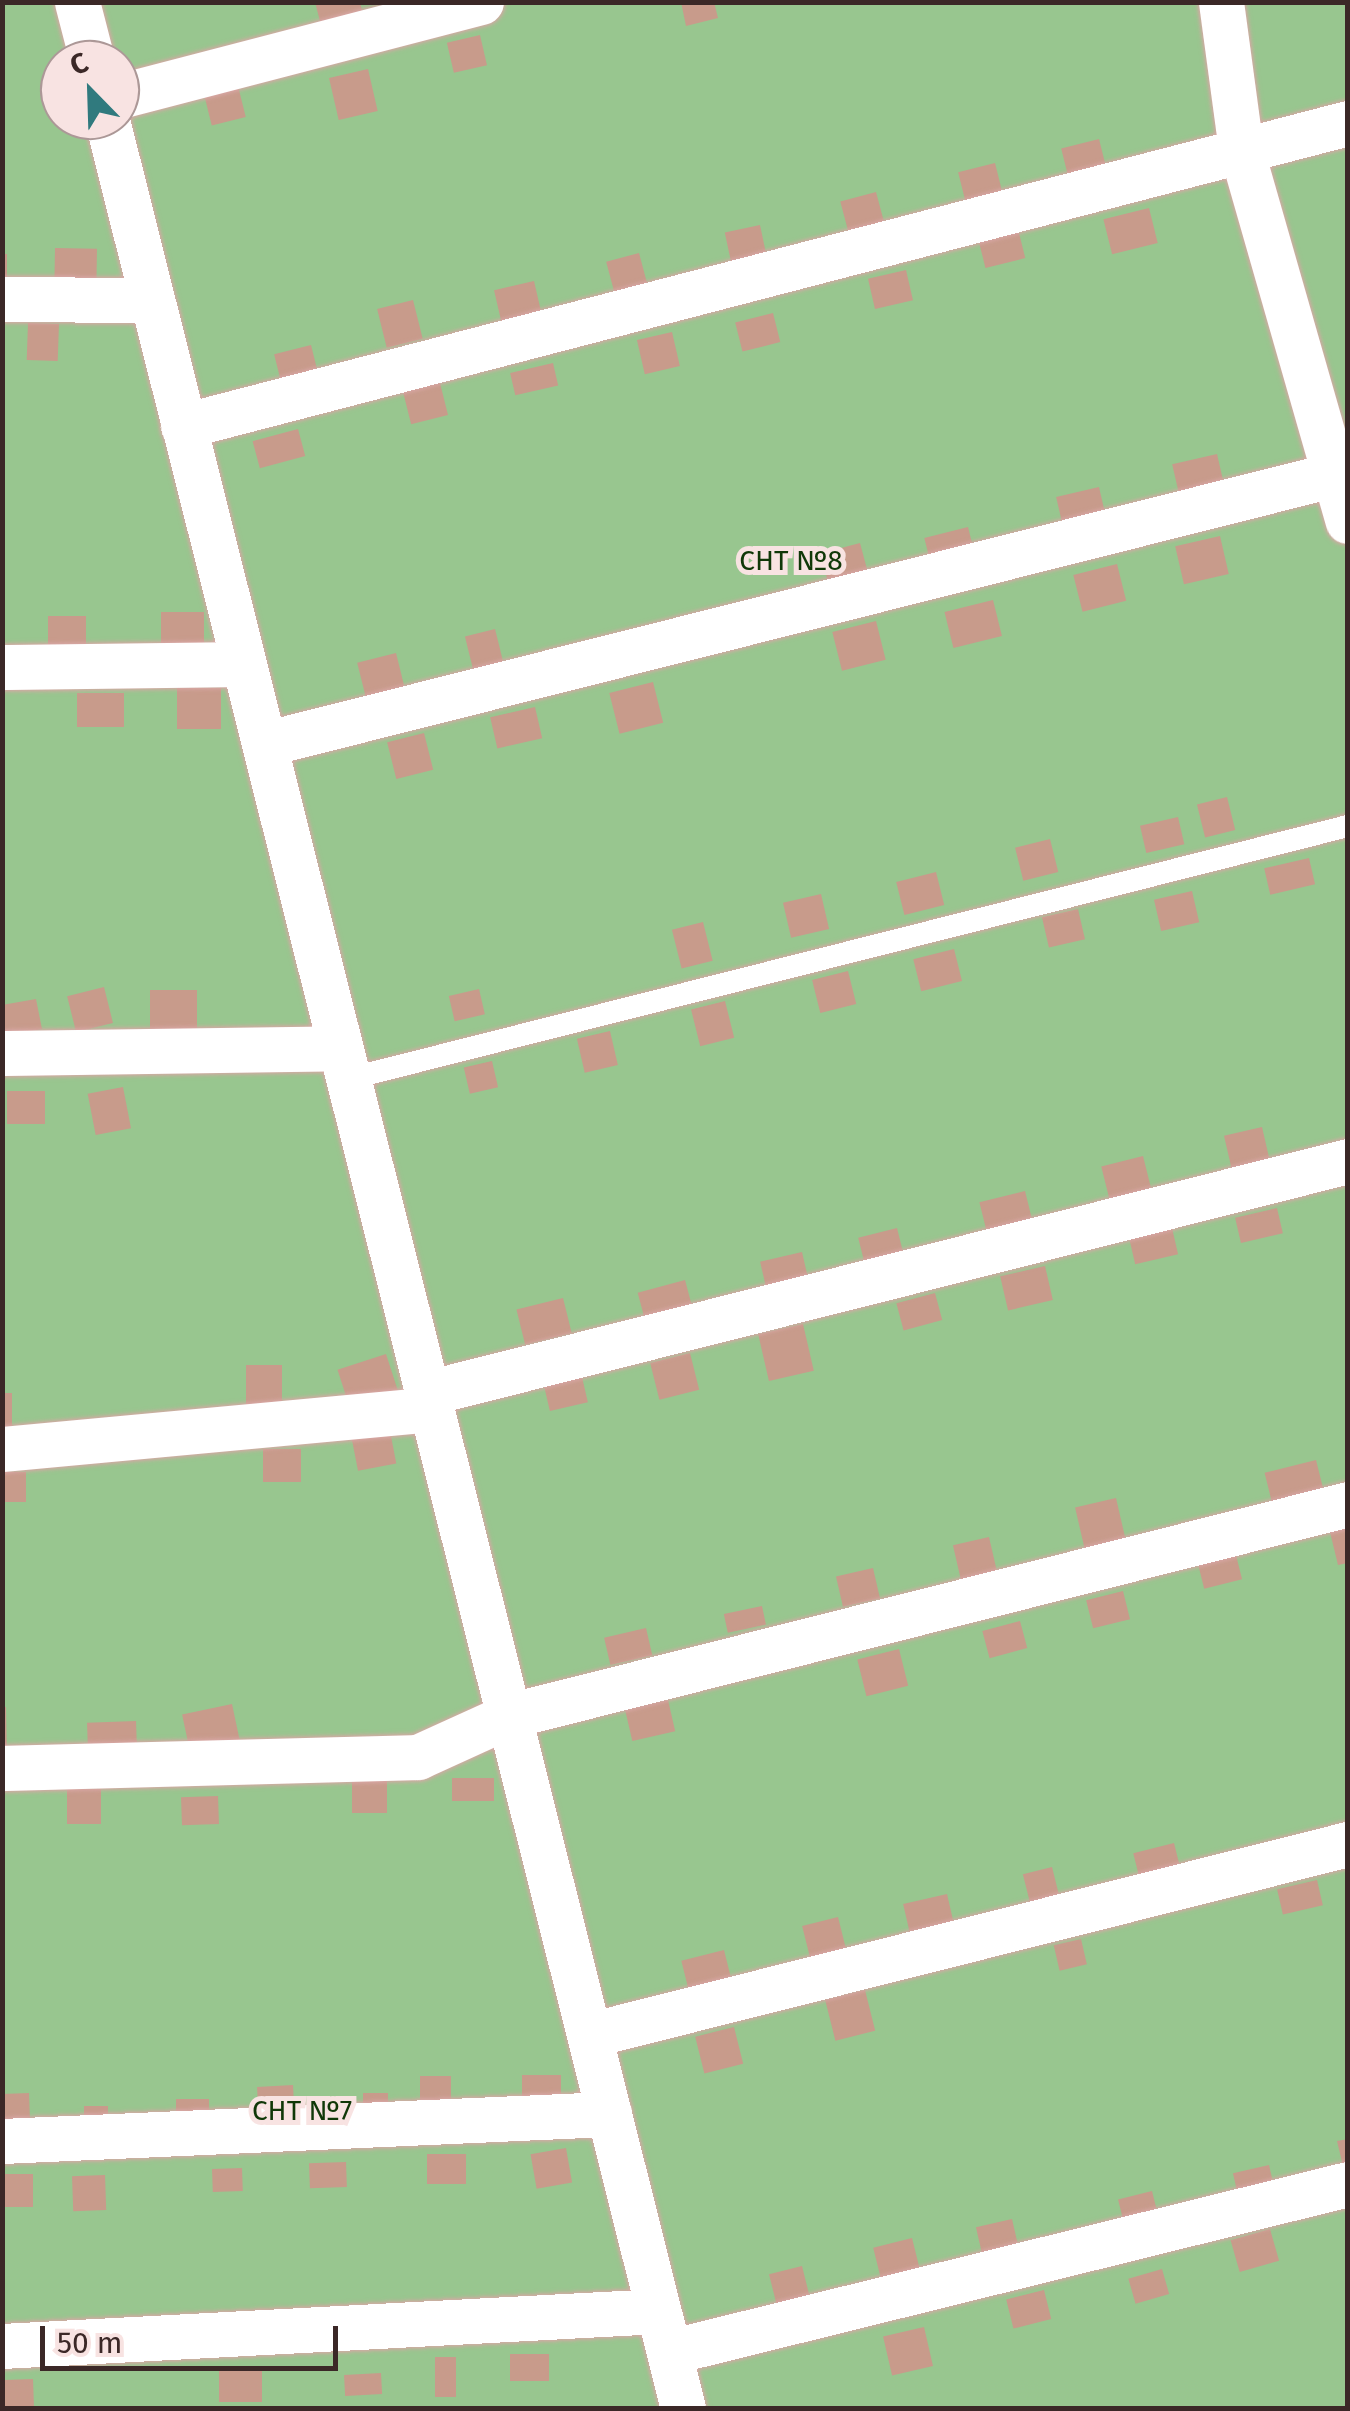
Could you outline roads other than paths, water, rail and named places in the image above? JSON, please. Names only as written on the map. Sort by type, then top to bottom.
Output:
[{"type":"street","points":[[77,2],[87,40]]},
{"type":"street","points":[[140,91],[482,2]]},
{"type":"street","points":[[1221,2],[1241,148],[1339,473],[1348,521]]},
{"type":"street","points":[[183,426],[1348,123]]},
{"type":"street","points":[[111,140],[683,2408]]},
{"type":"street","points":[[2,300],[152,300]]},
{"type":"street","points":[[264,744],[1339,473]]},
{"type":"street","points":[[2,667],[243,664]]},
{"type":"street","points":[[2,1053],[344,1063]]},
{"type":"street","points":[[2,1449],[429,1401],[1348,1161]]},
{"type":"street","points":[[2,1768],[418,1757],[508,1716],[1348,1504]]},
{"type":"street","points":[[588,2035],[1348,1844]]},
{"type":"street","points":[[2,2141],[608,2114]]},
{"type":"street","points":[[2,2346],[663,2332],[1348,2184]]},
{"type":"lane","points":[[344,1063],[1348,826]]},
{"type":"park label","name":"СНТ №8","points":[[791,561]]},
{"type":"park label","name":"СНТ №7","points":[[302,2111]]}]
